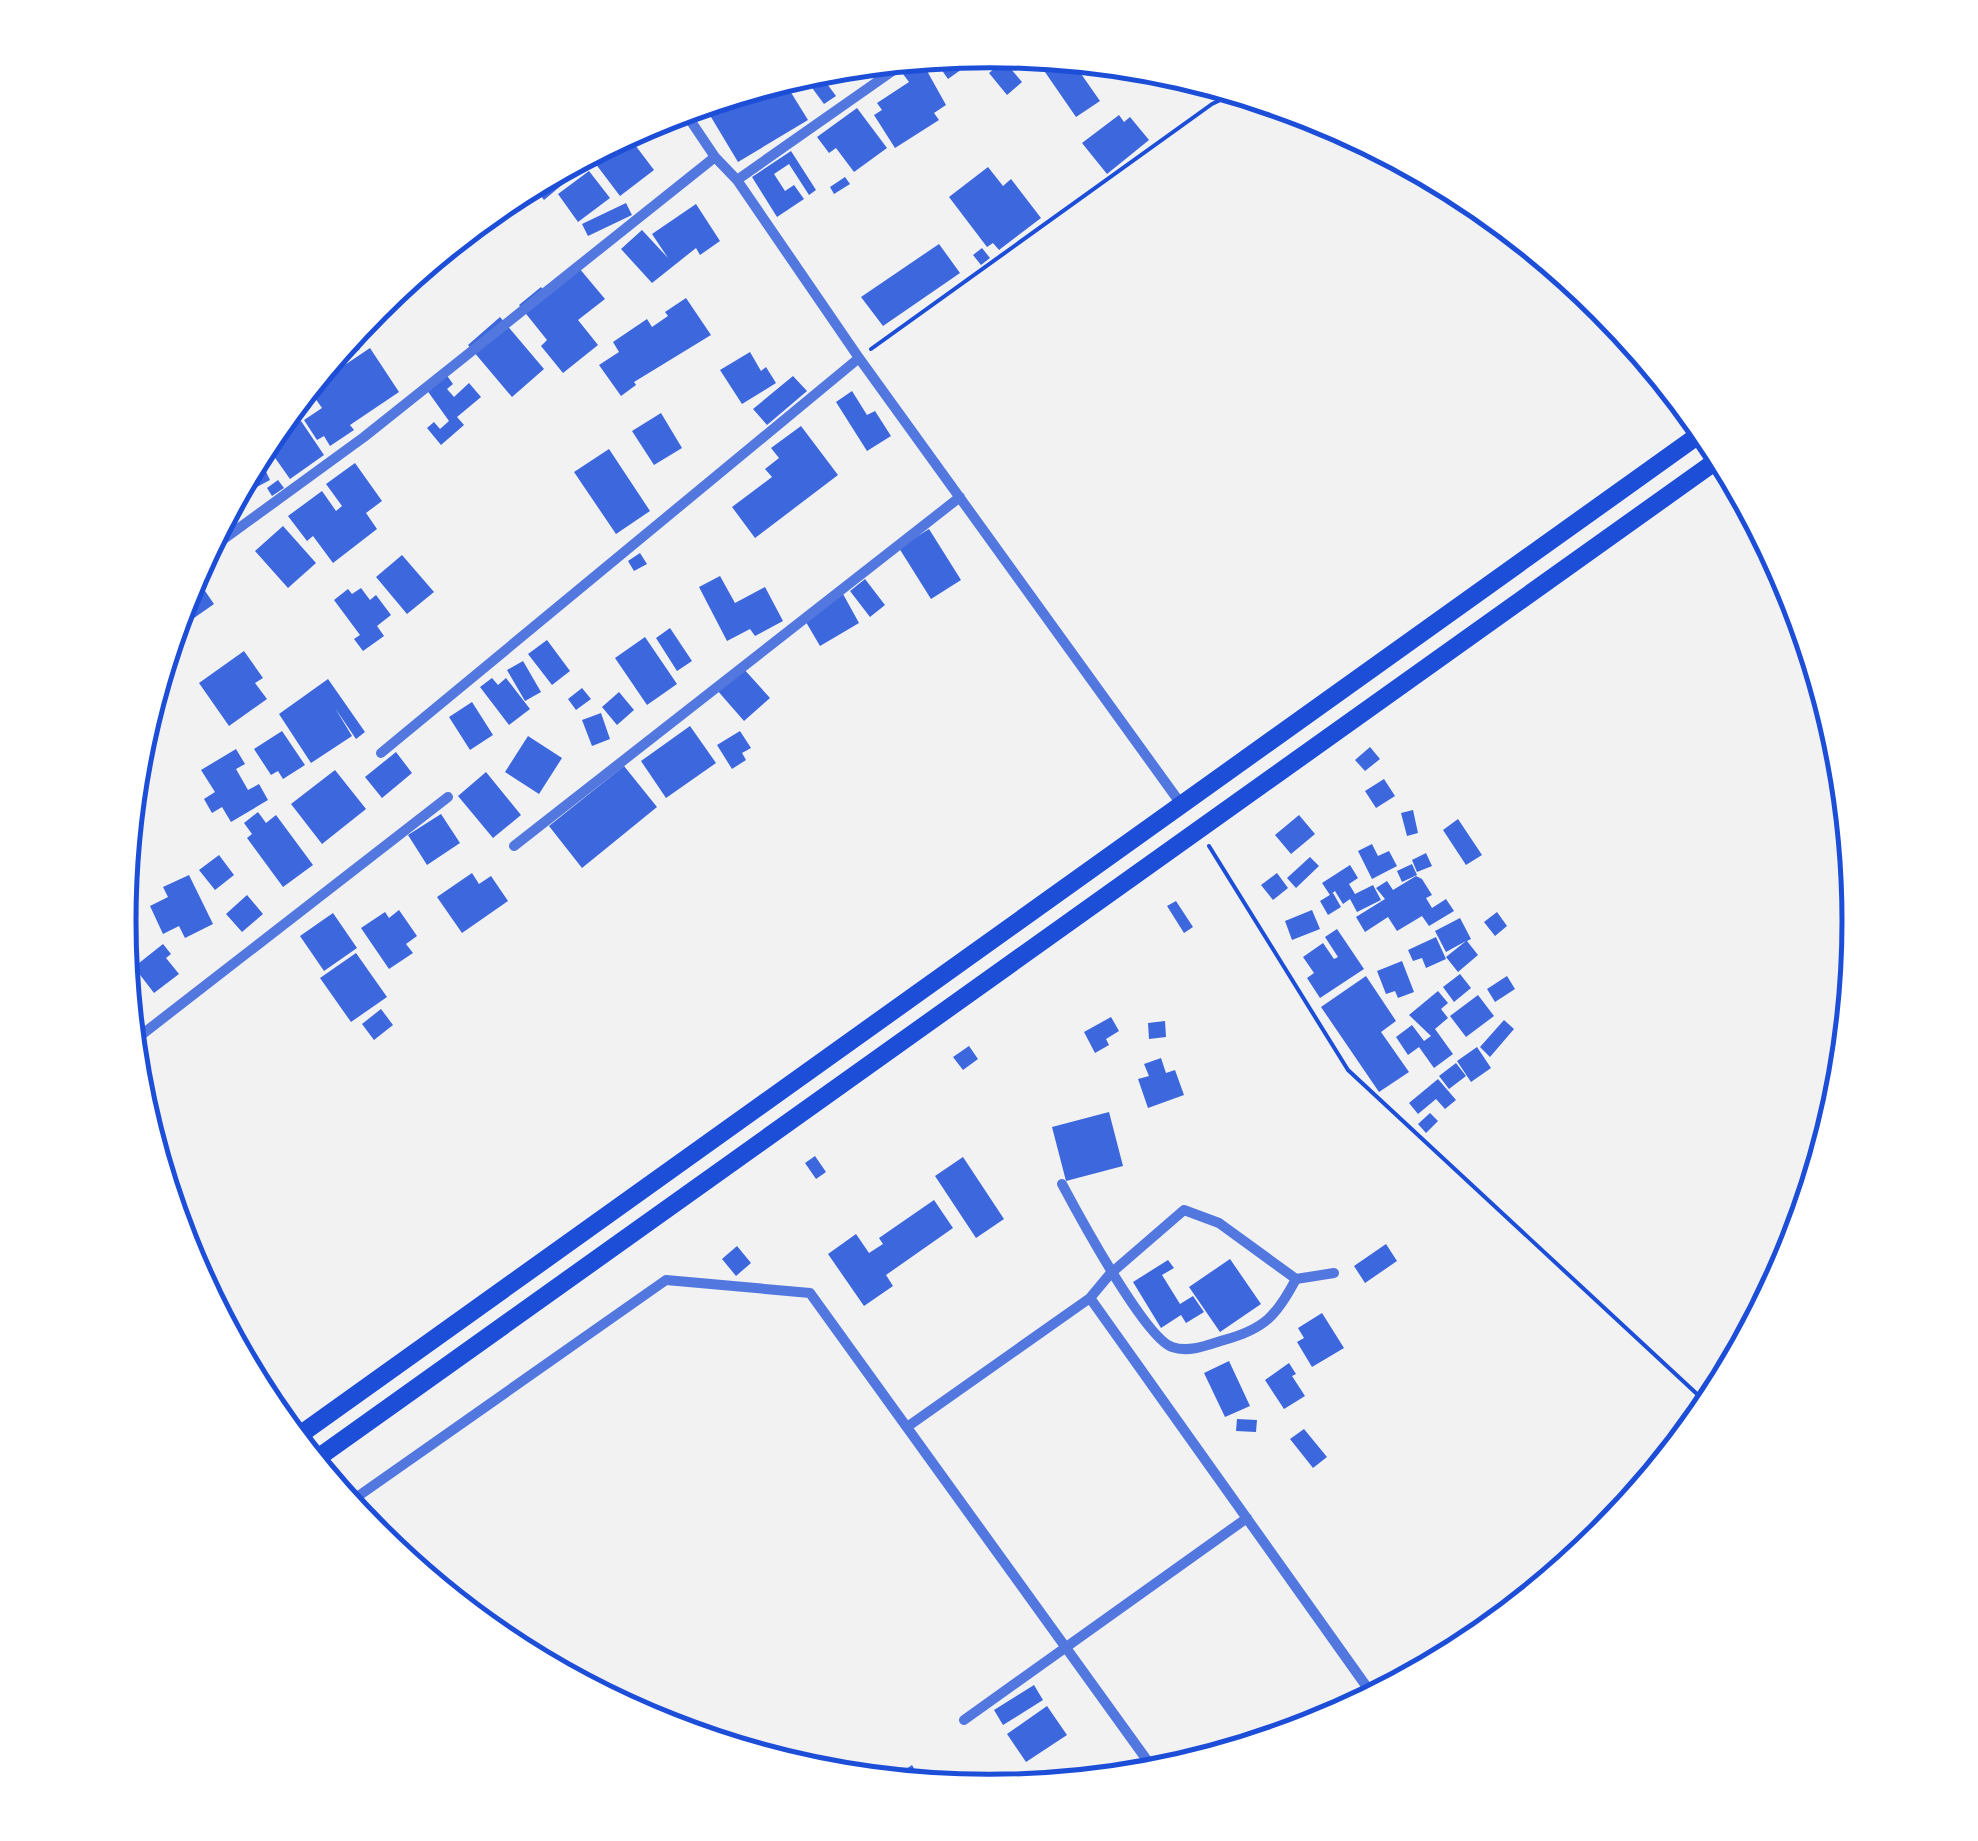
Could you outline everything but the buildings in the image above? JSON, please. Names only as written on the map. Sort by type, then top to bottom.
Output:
[{"type":"highway","points":[[306,1431],[1693,439]]},
{"type":"highway","points":[[324,1454],[1710,465]]},
{"type":"street","points":[[737,180],[888,74]]},
{"type":"street","points":[[691,122],[715,157],[737,180],[859,358],[1180,804]]},
{"type":"street","points":[[227,536],[364,437],[715,157]]},
{"type":"street","points":[[381,754],[859,358]]},
{"type":"street","points":[[514,846],[960,496]]},
{"type":"street","points":[[143,1033],[448,797]]},
{"type":"street","points":[[1062,1184],[1110,1274],[1123,1286],[1157,1337],[1171,1347],[1193,1349],[1249,1334],[1278,1312],[1296,1278]]},
{"type":"street","points":[[907,1427],[1090,1298],[1110,1274],[1184,1210],[1219,1222],[1296,1278],[1334,1273]]},
{"type":"street","points":[[359,1495],[666,1280],[810,1292],[1146,1759]]},
{"type":"street","points":[[1090,1298],[1366,1686]]},
{"type":"street","points":[[964,1720],[1247,1518]]},
{"type":"path","points":[[859,358],[1220,100]]},
{"type":"path","points":[[1198,829],[1348,1070],[1698,1395]]}]
